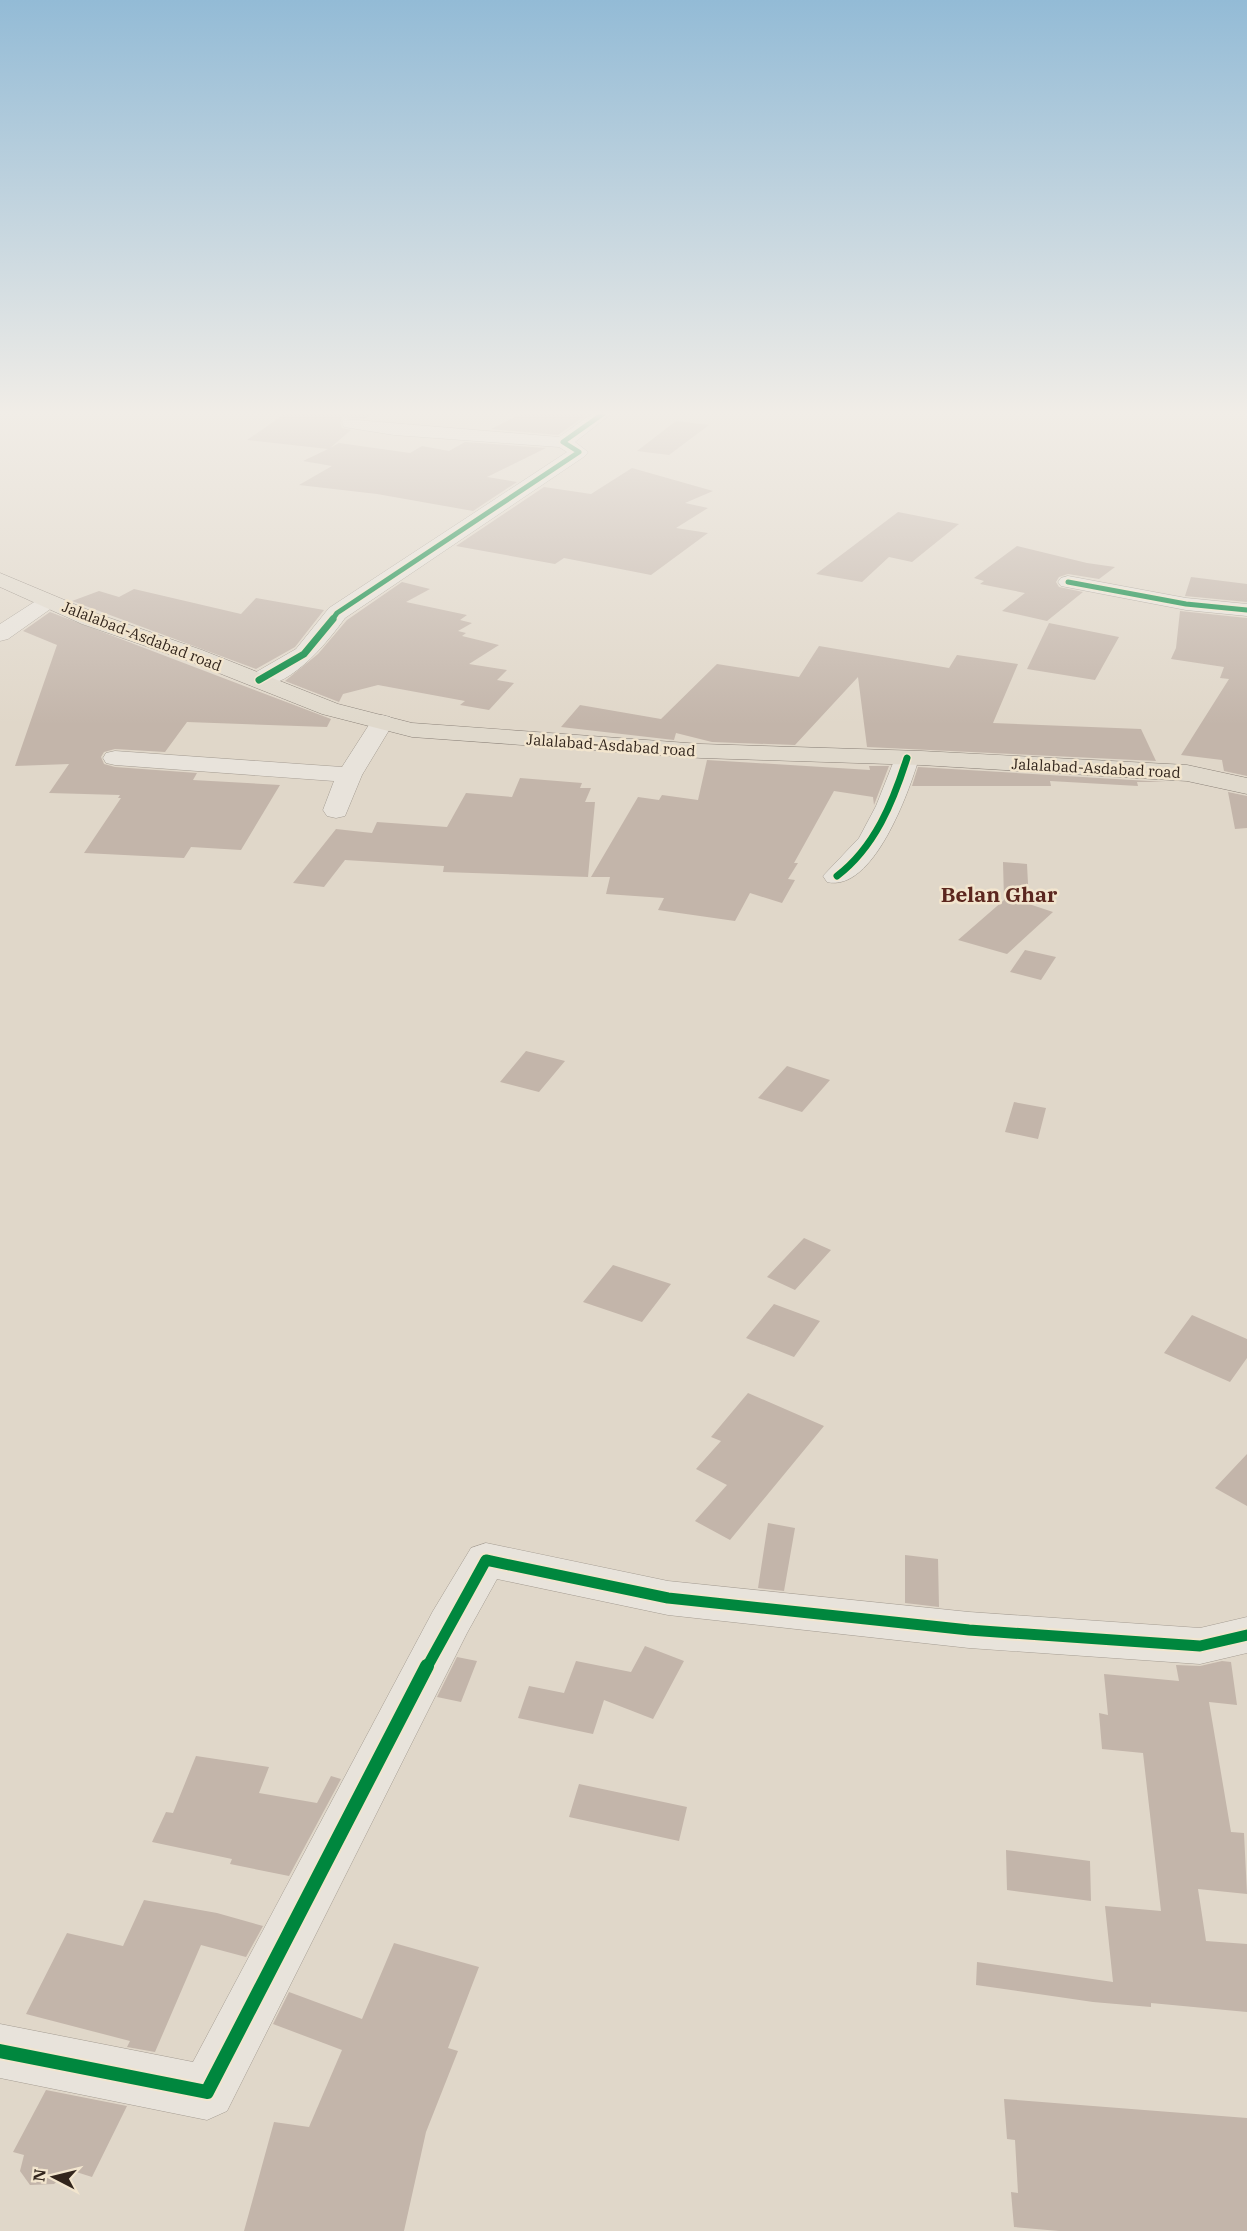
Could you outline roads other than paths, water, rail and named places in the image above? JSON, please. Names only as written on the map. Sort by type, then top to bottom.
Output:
[{"type":"main road","name":"Jalalabad-Asdabad road","points":[[0,579],[90,619],[259,680],[330,709],[412,730],[701,751],[907,758],[1187,773],[1247,786]]},
{"type":"street","points":[[259,680],[291,666],[318,641],[337,613],[481,517]]},
{"type":"street","points":[[1068,582],[1186,604],[1247,610]]},
{"type":"street","points":[[0,634],[49,601]]},
{"type":"street","points":[[336,810],[349,775],[382,722]]},
{"type":"street","points":[[115,758],[349,775]]},
{"type":"street","points":[[837,876],[851,868],[894,800],[907,758]]},
{"type":"street","points":[[1216,779],[1247,781]]},
{"type":"street","points":[[0,2051],[207,2092],[449,1624],[486,1560],[668,1598],[969,1630],[1200,1646],[1247,1635]]},
{"type":"district","name":"Belan Ghar","points":[[999,894]]}]
